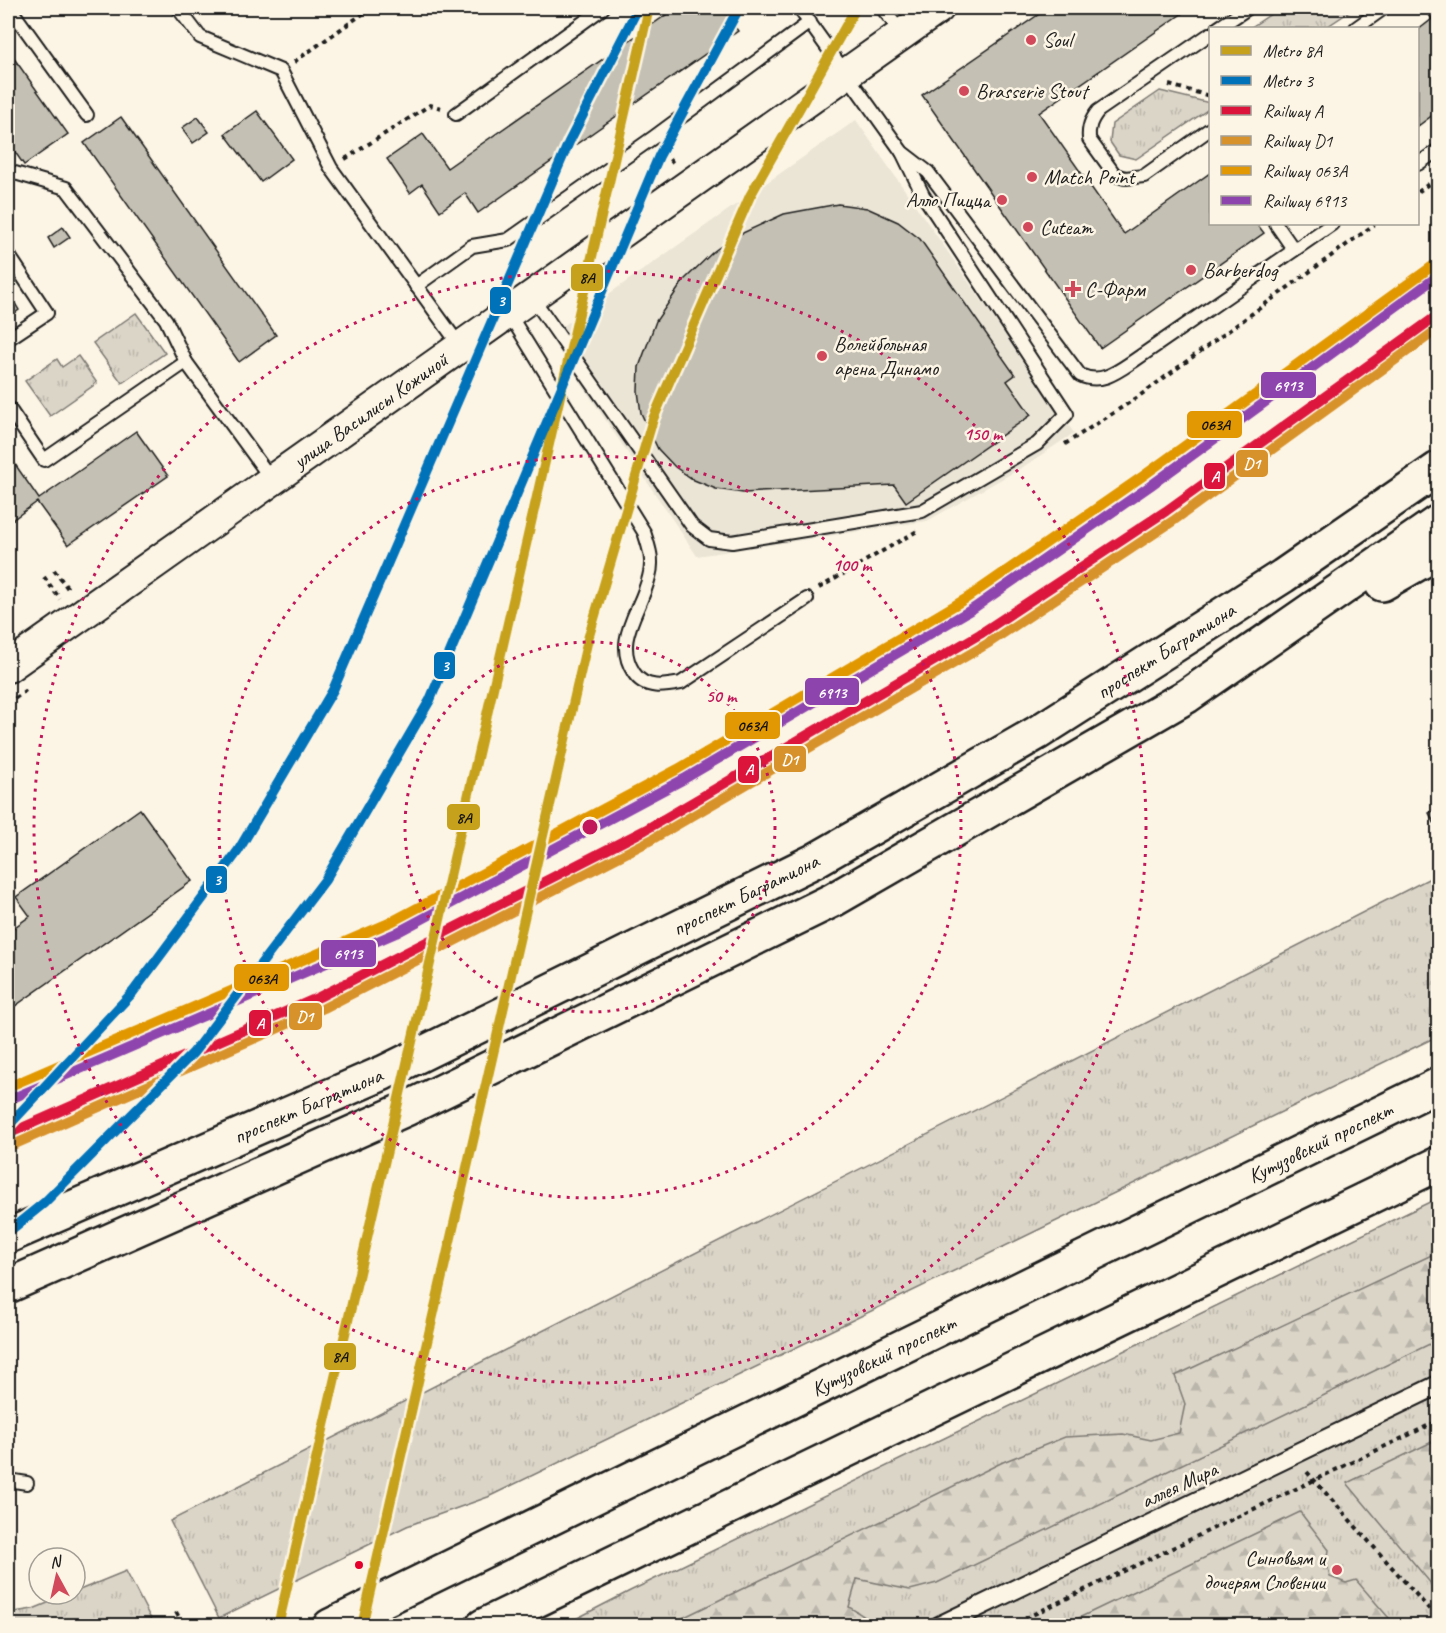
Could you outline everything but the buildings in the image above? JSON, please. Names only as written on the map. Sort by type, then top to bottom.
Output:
[{"type":"main road","name":"проспект Багратиона","points":[[8,1236],[383,1073],[814,861],[1037,733],[1283,576],[1438,469]]},
{"type":"main road","name":"проспект Багратиона","points":[[8,1286],[406,1109],[833,900],[1187,696],[1438,522]]},
{"type":"main road","points":[[1187,696],[1438,552]]},
{"type":"main road","name":"Кутузовский проспект","points":[[330,1626],[1438,1085]]},
{"type":"main road","points":[[483,1626],[1438,1164]]},
{"type":"street","name":"улица Василисы Кожиной","points":[[8,667],[939,8]]},
{"type":"street","name":"аллея Мира","points":[[939,1626],[1438,1385]]},
{"type":"lane","points":[[10,8],[87,116]]},
{"type":"lane","points":[[178,8],[200,37],[281,71],[331,168],[460,347]]},
{"type":"lane","points":[[456,114],[603,8]]},
{"type":"lane","points":[[520,305],[692,526],[709,539],[732,542],[904,516],[921,511],[1037,444],[1067,414],[923,195],[902,152],[799,8]]},
{"type":"lane","points":[[882,8],[902,33]]},
{"type":"lane","points":[[1220,27],[1248,8]]},
{"type":"lane","points":[[1357,27],[1384,8]]},
{"type":"lane","points":[[416,286],[472,246],[508,240],[654,137],[810,22]]},
{"type":"lane","points":[[1209,35],[1098,111],[1089,126],[1089,139],[1114,175],[1125,178],[1144,176],[1209,130]]},
{"type":"lane","points":[[1419,163],[1438,150]]},
{"type":"lane","points":[[902,152],[928,172],[1080,375],[1091,380],[1110,376],[1119,371],[1331,225]]},
{"type":"lane","points":[[8,171],[66,188],[166,320],[186,362],[273,480]]},
{"type":"lane","points":[[1277,225],[1294,250]]},
{"type":"lane","points":[[8,254],[47,313],[8,339]]},
{"type":"lane","points":[[520,305],[644,531],[651,554],[650,576],[626,637],[624,656],[636,676],[658,687],[681,683],[807,599]]},
{"type":"lane","points":[[8,407],[44,460],[186,362]]},
{"type":"lane","points":[[8,1480],[27,1483]]},
{"type":"path","points":[[281,71],[371,8]]},
{"type":"path","points":[[1145,80],[1209,96]]},
{"type":"path","points":[[331,168],[430,105],[456,114]]},
{"type":"path","points":[[662,148],[673,163]]},
{"type":"path","points":[[1419,191],[1438,177]]},
{"type":"path","points":[[1059,448],[1135,399],[1374,225]]},
{"type":"path","points":[[807,599],[816,590],[924,527]]},
{"type":"path","points":[[54,570],[69,590]]},
{"type":"path","points":[[8,612],[10,601]]},
{"type":"path","points":[[1009,1626],[1438,1421]]},
{"type":"path","points":[[1291,1456],[1316,1480],[1438,1619]]},
{"type":"path","points":[[176,1612],[184,1626]]},
{"type":"shaded area","name":"Волейбольная арена Динамо","points":[[856,120],[1074,433],[1023,467],[927,521],[697,556],[549,336]]},
{"type":"green space","points":[[1280,8],[1355,8],[1326,27],[1252,27]]},
{"type":"green space","points":[[1160,91],[1209,103],[1209,109],[1136,159],[1119,155],[1110,142],[1112,124]]},
{"type":"green space","points":[[136,313],[165,353],[122,383],[93,343]]},
{"type":"green space","points":[[78,356],[97,383],[50,416],[25,381],[57,359],[62,367]]},
{"type":"green space","points":[[1438,874],[1438,1036],[488,1497],[407,1526],[219,1618],[170,1521]]},
{"type":"green space","points":[[1438,1198],[1438,1625],[562,1626],[630,1591]]},
{"type":"green space","points":[[1438,1252],[1438,1340],[937,1583],[910,1590],[857,1579],[849,1607],[873,1622],[865,1625],[668,1625],[1003,1462],[1065,1437],[1123,1434],[1151,1440],[1179,1433],[1185,1404],[1175,1376]]},
{"type":"green space","points":[[1438,1439],[1438,1592],[1347,1483]]},
{"type":"green space","points":[[1300,1512],[1329,1550],[1327,1563],[1330,1577],[1346,1583],[1356,1580],[1395,1625],[1064,1625]]},
{"type":"green space","points":[[126,1571],[154,1625],[8,1625],[8,1613],[40,1606],[87,1606],[87,1587]]},
{"type":"metro line","name":"3","points":[[8,1126],[133,992],[238,851],[333,690],[569,142],[638,8]]},
{"type":"metro line","name":"8А","points":[[278,1626],[649,8]]},
{"type":"metro line","name":"3","points":[[8,1232],[44,1203],[193,1053],[325,880],[430,700],[659,156],[739,8]]},
{"type":"metro line","name":"8А","points":[[362,1626],[588,639],[653,419],[750,196],[856,8]]},
{"type":"rail line","name":"063А","points":[[8,1087],[391,922],[678,769],[967,598],[1143,476],[1438,262]]},
{"type":"rail line","name":"6913","points":[[13,1098],[396,933],[684,779],[974,608],[1150,486],[1438,276]]},
{"type":"rail line","name":"A","points":[[8,1134],[319,997],[645,830],[980,634],[1166,511],[1438,315]]},
{"type":"rail line","name":"D1","points":[[13,1145],[324,1008],[651,840],[987,644],[1173,521],[1438,329]]},
{"type":"place","name":"Soul","points":[[1031,40]]},
{"type":"place","name":"Brasserie Stout","points":[[964,91]]},
{"type":"place","name":"Match Point","points":[[1032,177]]},
{"type":"place","name":"Алло Пицца","points":[[1002,200]]},
{"type":"place","name":"Cuteam","points":[[1028,227]]},
{"type":"place","name":"Barberdog","points":[[1191,270]]},
{"type":"place","name":"C-Фарм","points":[[1073,289]]},
{"type":"place","name":"Волейбольная арена Динамо","points":[[822,356]]},
{"type":"place","name":"Сыновьям и дочерям Словении","points":[[1337,1570]]}]
